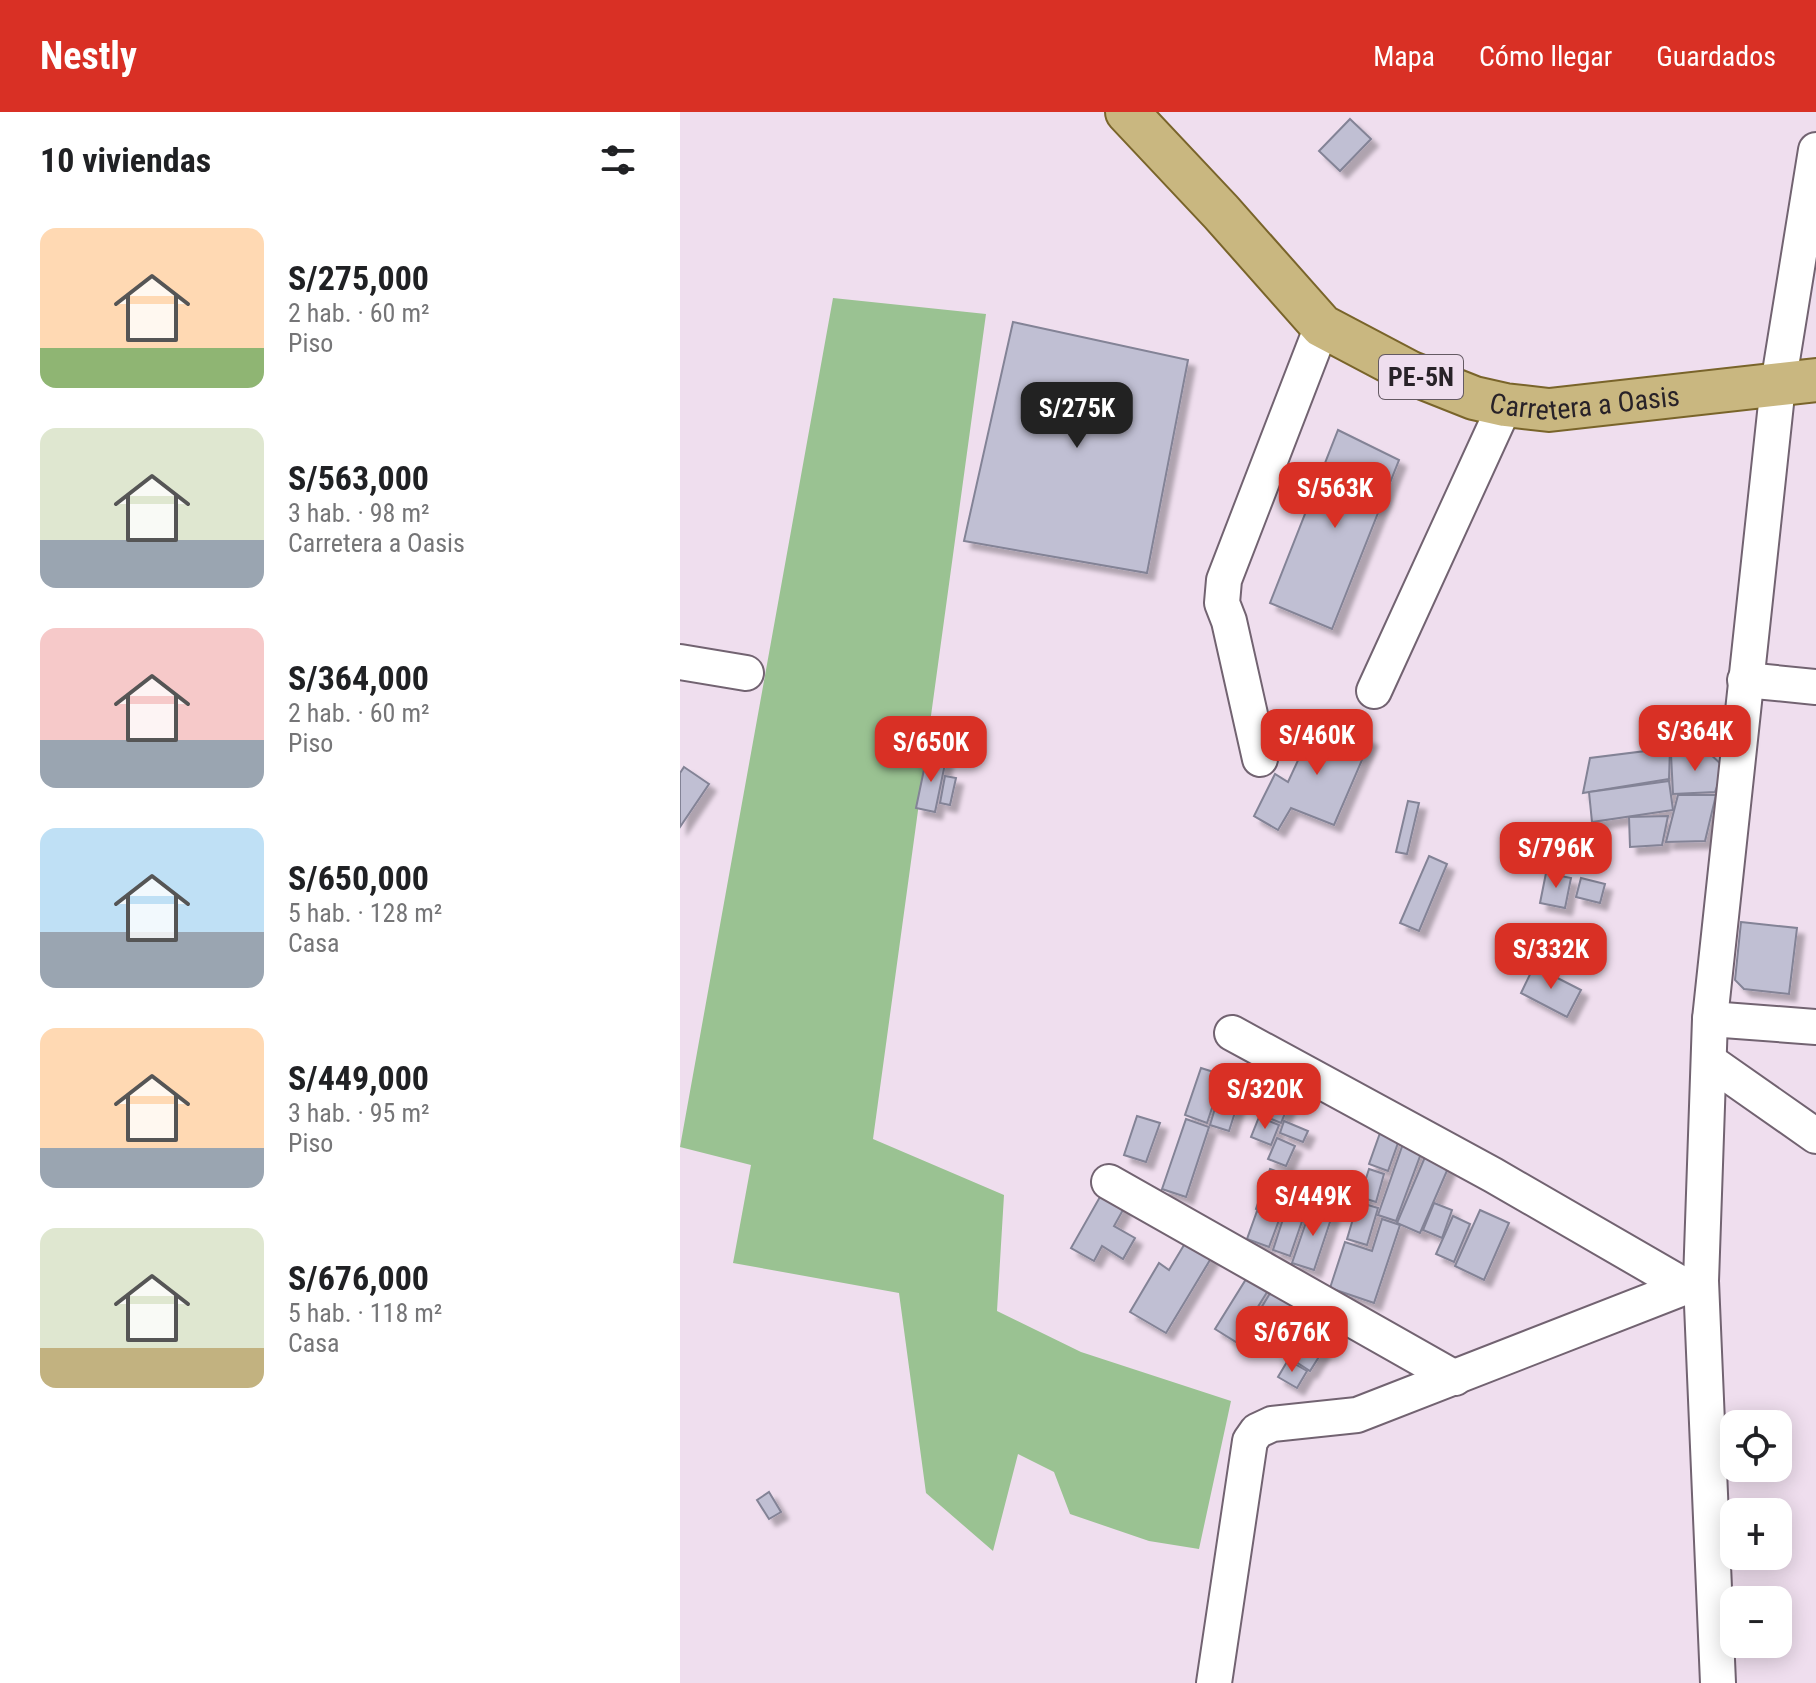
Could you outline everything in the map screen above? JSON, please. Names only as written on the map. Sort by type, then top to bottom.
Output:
[{"type":"main road","name":"Carretera a Oasis","points":[[1127,112],[1322,326],[1411,373],[1474,398],[1549,410],[1797,383]]},
{"type":"street","points":[[1718,1683],[1693,1284],[1710,1019],[1745,680],[1797,383],[1816,150]]},
{"type":"street","points":[[1260,759],[1229,621],[1222,603],[1224,580],[1322,326]]},
{"type":"street","points":[[1374,691],[1505,405]]},
{"type":"street","points":[[680,662],[746,673]]},
{"type":"street","points":[[1745,680],[1816,687]]},
{"type":"street","points":[[1710,1019],[1816,1027]]},
{"type":"street","points":[[1232,1033],[1693,1284]]},
{"type":"street","points":[[1709,1061],[1816,1136]]},
{"type":"street","points":[[1109,1182],[1455,1378]]},
{"type":"street","points":[[1214,1683],[1250,1441],[1257,1431],[1272,1424],[1357,1415],[1693,1284]]},
{"type":"green space","points":[[833,298],[986,314],[873,1139],[1004,1195],[997,1311],[1081,1352],[1231,1401],[1199,1549],[1149,1541],[1070,1514],[1054,1472],[1018,1454],[993,1551],[926,1493],[899,1293],[733,1263],[751,1165],[680,1147]]},
{"type":"building","points":[[1350,119],[1371,139],[1340,171],[1319,151]]},
{"type":"building","points":[[1013,322],[1188,360],[1147,573],[964,541]]},
{"type":"building","points":[[1338,430],[1399,460],[1332,629],[1270,603]]},
{"type":"building","points":[[1318,717],[1371,739],[1334,825],[1291,808],[1278,830],[1254,816],[1275,774],[1288,782]]},
{"type":"building","points":[[1670,748],[1669,779],[1583,793],[1590,758]]},
{"type":"building","points":[[1707,751],[1724,767],[1715,792],[1673,794],[1671,754]]},
{"type":"building","points":[[927,755],[946,759],[935,812],[916,808]]},
{"type":"building","points":[[684,767],[709,784],[680,827],[680,773]]},
{"type":"building","points":[[945,776],[956,778],[950,805],[940,803]]},
{"type":"building","points":[[1669,781],[1673,810],[1592,822],[1589,792]]},
{"type":"building","points":[[1678,795],[1716,795],[1705,841],[1666,842]]},
{"type":"building","points":[[1408,801],[1419,803],[1407,854],[1396,852]]},
{"type":"building","points":[[1668,816],[1662,845],[1630,847],[1629,817]]},
{"type":"building","points":[[1429,856],[1447,864],[1419,931],[1400,923]]},
{"type":"building","points":[[1546,873],[1571,878],[1565,908],[1540,903]]},
{"type":"building","points":[[1581,878],[1605,884],[1600,903],[1576,897]]},
{"type":"building","points":[[1741,922],[1797,928],[1789,994],[1744,989],[1735,980]]},
{"type":"building","points":[[1534,966],[1581,990],[1567,1017],[1521,993]]},
{"type":"building","points":[[1276,1065],[1301,1075],[1281,1123],[1257,1113]]},
{"type":"building","points":[[1201,1068],[1223,1075],[1207,1123],[1185,1115]]},
{"type":"building","points":[[1224,1078],[1244,1084],[1229,1131],[1210,1125]]},
{"type":"building","points":[[1137,1116],[1160,1123],[1146,1162],[1124,1155]]},
{"type":"building","points":[[1259,1117],[1279,1125],[1271,1145],[1251,1137]]},
{"type":"building","points":[[1186,1119],[1209,1127],[1186,1197],[1162,1189]]},
{"type":"building","points":[[1284,1121],[1308,1131],[1303,1142],[1280,1133]]},
{"type":"building","points":[[1380,1133],[1399,1140],[1388,1171],[1369,1164]]},
{"type":"building","points":[[1277,1138],[1295,1146],[1286,1166],[1268,1159]]},
{"type":"building","points":[[1404,1141],[1423,1148],[1396,1221],[1378,1215]]},
{"type":"building","points":[[1428,1150],[1449,1166],[1420,1233],[1397,1223]]},
{"type":"building","points":[[1270,1169],[1290,1176],[1285,1192],[1265,1185]]},
{"type":"building","points":[[1369,1169],[1384,1174],[1376,1202],[1360,1197]]},
{"type":"building","points":[[1264,1186],[1309,1201],[1290,1256],[1273,1250],[1283,1219],[1256,1209]]},
{"type":"building","points":[[1105,1188],[1128,1201],[1114,1226],[1135,1238],[1123,1259],[1102,1246],[1094,1261],[1071,1248]]},
{"type":"building","points":[[1358,1202],[1378,1208],[1367,1245],[1347,1239]]},
{"type":"building","points":[[1434,1203],[1452,1210],[1442,1238],[1423,1230]]},
{"type":"building","points":[[1312,1205],[1333,1213],[1314,1270],[1292,1263]]},
{"type":"building","points":[[1480,1210],[1509,1223],[1484,1280],[1455,1266]]},
{"type":"building","points":[[1257,1211],[1279,1220],[1269,1247],[1247,1239]]},
{"type":"building","points":[[1453,1216],[1470,1224],[1454,1262],[1436,1254]]},
{"type":"building","points":[[1382,1219],[1400,1225],[1374,1303],[1330,1288],[1345,1242],[1372,1251]]},
{"type":"building","points":[[1190,1235],[1216,1250],[1166,1333],[1130,1312],[1159,1263],[1169,1270]]},
{"type":"building","points":[[1248,1276],[1269,1289],[1236,1342],[1215,1329]]},
{"type":"building","points":[[1275,1285],[1307,1305],[1288,1338],[1255,1318]]},
{"type":"building","points":[[1319,1305],[1342,1320],[1310,1371],[1287,1356]]},
{"type":"building","points":[[1288,1360],[1307,1371],[1297,1388],[1278,1377]]},
{"type":"building","points":[[769,1492],[781,1512],[769,1519],[757,1500]]}]
